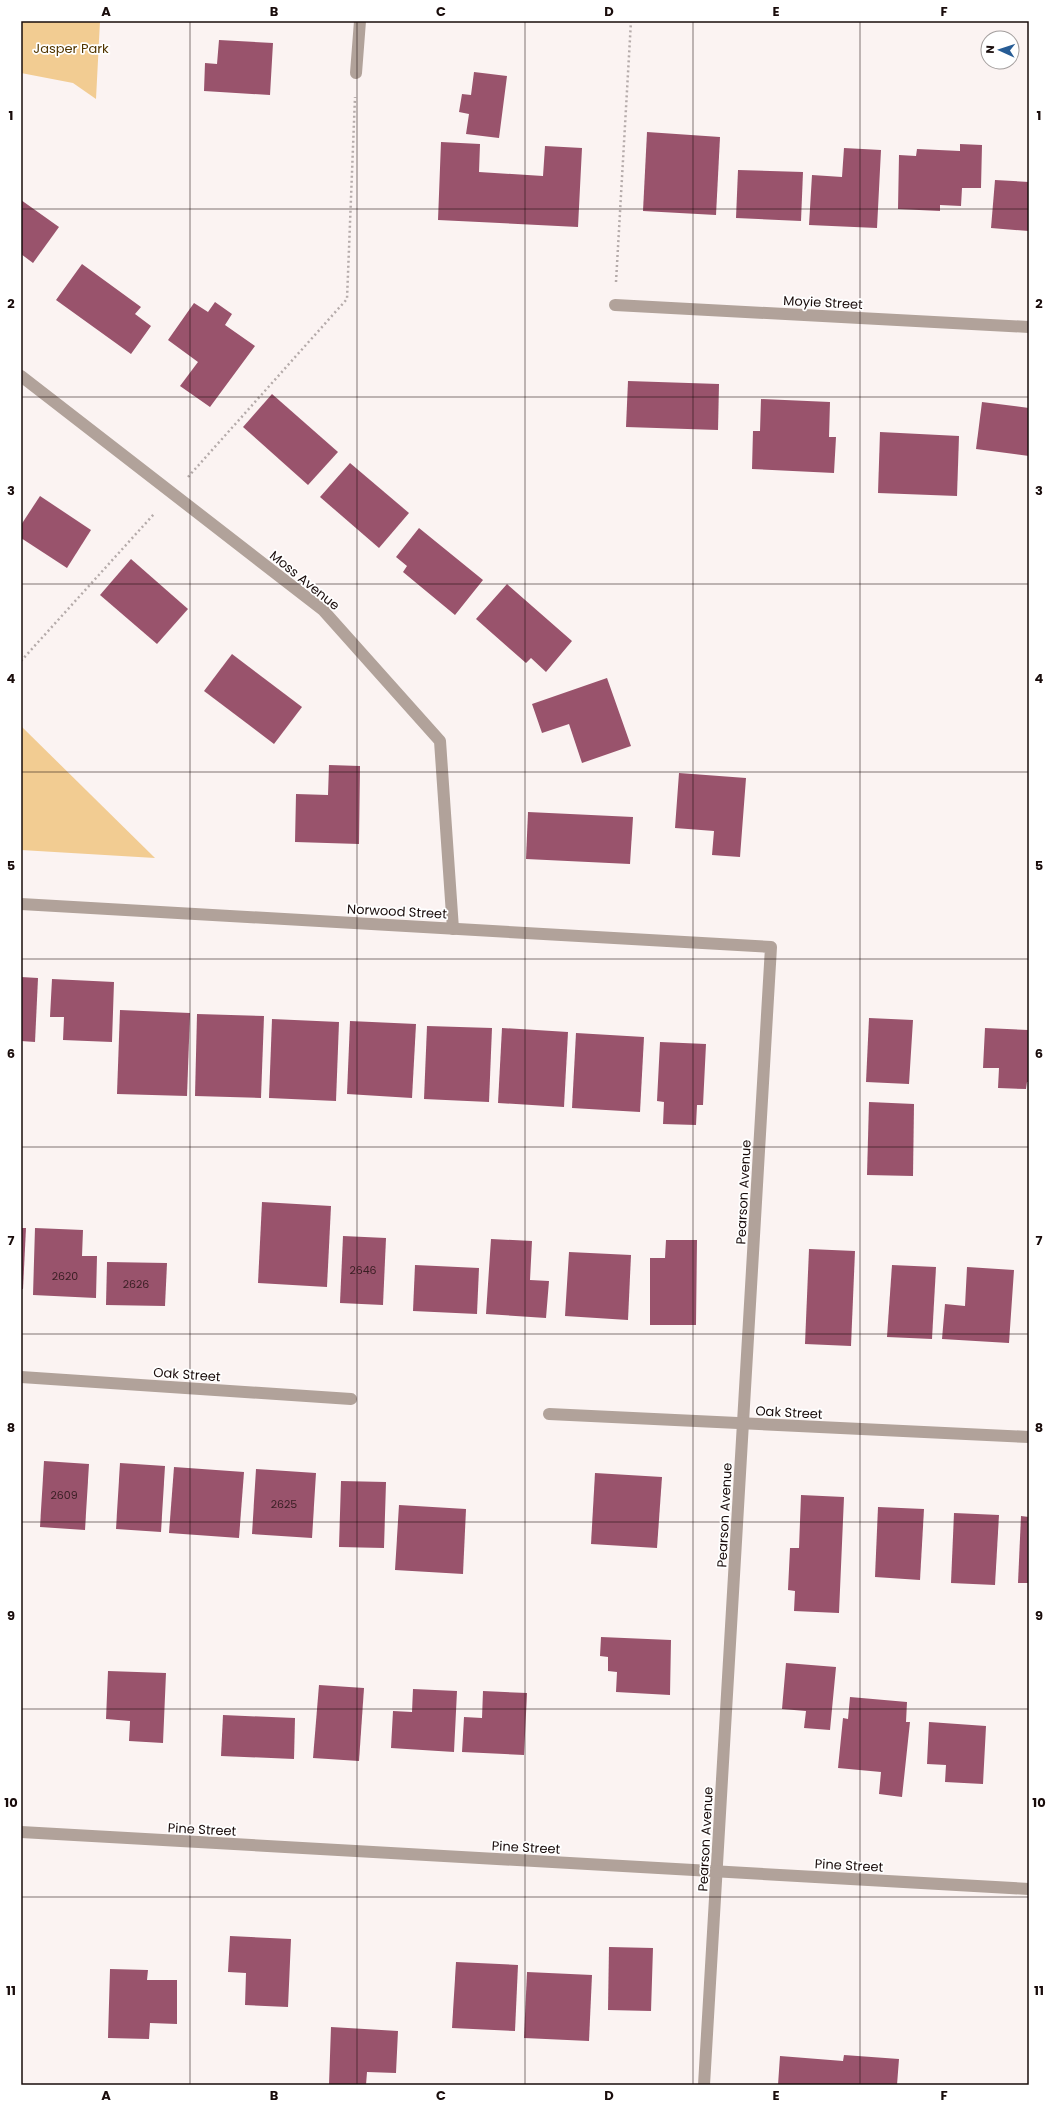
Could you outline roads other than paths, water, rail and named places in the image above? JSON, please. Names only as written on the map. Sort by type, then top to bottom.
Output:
[{"type":"street","points":[[356,73],[360,21]]},
{"type":"street","name":"Moyie Street","points":[[615,305],[1029,326]]},
{"type":"street","name":"Moss Avenue","points":[[21,376],[323,610],[440,741],[453,928]]},
{"type":"street","name":"Norwood Street","points":[[21,904],[771,947]]},
{"type":"street","name":"Pearson Avenue","points":[[704,2085],[771,947]]},
{"type":"street","name":"Oak Street","points":[[21,1377],[351,1399]]},
{"type":"street","name":"Oak Street","points":[[549,1414],[1029,1437]]},
{"type":"street","name":"Pine Street","points":[[21,1832],[1029,1889]]},
{"type":"park label","name":"Jasper Park","points":[[71,48]]}]
